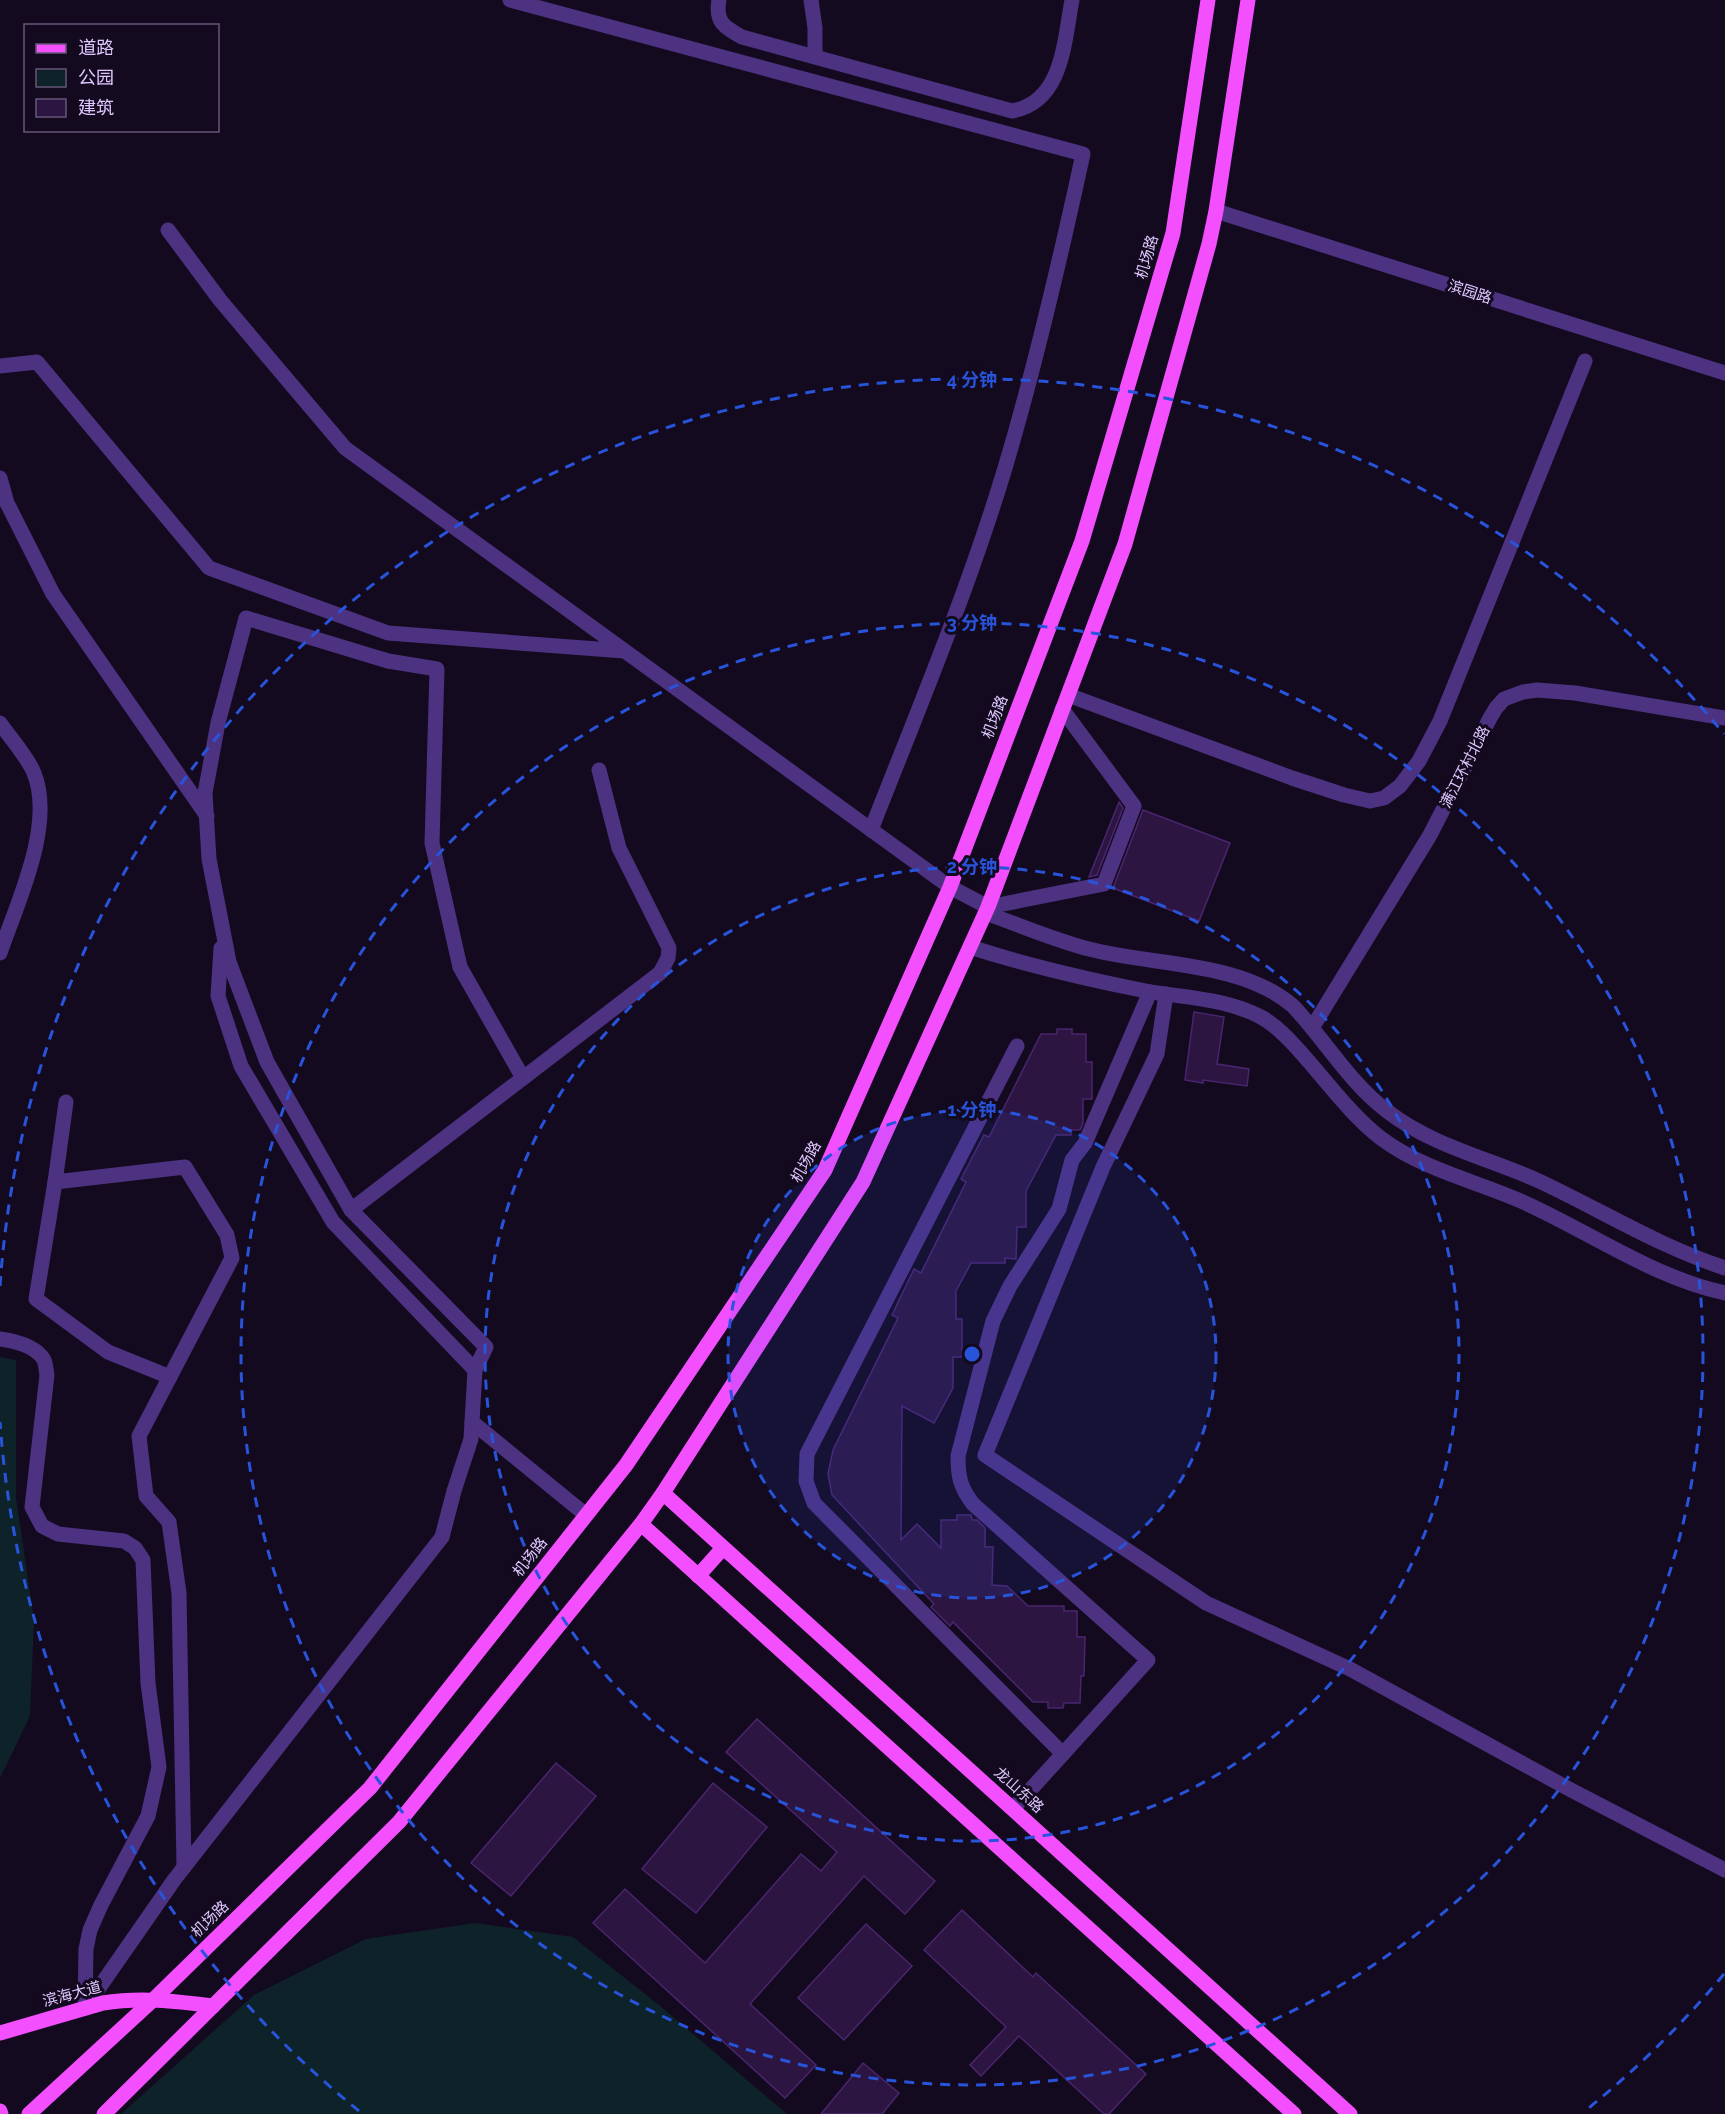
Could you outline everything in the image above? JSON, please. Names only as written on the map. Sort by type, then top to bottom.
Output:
[{"type":"main road","name":"机场路","points":[[29,2114],[154,1999],[370,1788],[638,1449],[825,1170],[950,887],[1082,541],[1173,233],[1208,0]]},
{"type":"main road","points":[[104,2114],[399,1821],[663,1493],[863,1182],[987,910],[1125,543],[1216,211],[1248,0]]},
{"type":"main road","name":"龙山东路","points":[[663,1493],[1350,2114]]},
{"type":"main road","points":[[640,1524],[1294,2114]]},
{"type":"main road","points":[[698,1576],[723,1548]]},
{"type":"main road","name":"滨海大道","points":[[0,2033],[120,2000],[154,1999],[213,2006]]},
{"type":"street","points":[[510,0],[1083,154],[1047,320],[1005,468],[967,583],[871,830]]},
{"type":"street","points":[[719,0],[717,8],[719,21],[742,37],[1012,111],[1036,102],[1047,92],[1061,60],[1072,0]]},
{"type":"street","points":[[811,0],[814,57]]},
{"type":"street","name":"滨园路","points":[[1216,211],[1725,373]]},
{"type":"street","points":[[168,230],[220,300],[345,448],[950,887],[987,910],[1088,949],[1249,980],[1281,996],[1312,1028],[1365,1091],[1384,1109],[1408,1125],[1449,1146],[1539,1181],[1681,1251],[1725,1268]]},
{"type":"street","points":[[1068,694],[1344,795],[1370,801],[1389,795],[1413,771],[1440,721],[1585,361]]},
{"type":"street","points":[[0,366],[37,362],[209,568],[388,633],[624,651]]},
{"type":"street","points":[[0,478],[7,503],[53,594],[207,816]]},
{"type":"street","points":[[85,2008],[184,1866],[442,1537],[471,1439],[475,1370],[486,1347],[351,1210],[267,1062],[229,962],[209,859],[206,793],[218,723],[246,618],[378,658],[437,669],[432,843],[460,967],[523,1078]]},
{"type":"street","name":"满江环村北路","points":[[1312,1028],[1430,835],[1490,718],[1504,699],[1523,692],[1553,690],[1725,717]]},
{"type":"street","points":[[987,910],[1104,884],[1134,806],[1062,709]]},
{"type":"street","points":[[0,723],[34,772],[42,799],[37,846],[0,953]]},
{"type":"street","points":[[351,1210],[660,974],[668,958],[669,948],[620,848],[599,770]]},
{"type":"street","points":[[223,927],[218,996],[241,1066],[333,1222],[475,1370]]},
{"type":"street","points":[[970,948],[1048,971],[1150,992],[1235,1006],[1263,1018],[1282,1032],[1373,1131],[1392,1146],[1524,1202],[1671,1276],[1725,1293]]},
{"type":"street","points":[[1013,1809],[1148,1660],[973,1504],[963,1491],[958,1475],[958,1456],[993,1321],[1010,1286],[1059,1209],[1072,1160],[1085,1143],[1150,992]]},
{"type":"street","points":[[1166,994],[1157,1054],[1103,1167],[984,1455],[1206,1603],[1350,1669],[1571,1791],[1725,1870]]},
{"type":"street","points":[[1017,1046],[807,1454],[806,1481],[814,1503],[1063,1754]]},
{"type":"street","points":[[66,1102],[36,1299],[108,1352],[170,1377]]},
{"type":"street","points":[[55,1182],[185,1167],[227,1235],[232,1258],[139,1436],[146,1496],[169,1522],[179,1593],[184,1866]]},
{"type":"street","points":[[0,1339],[16,1342],[34,1350],[44,1360],[46,1375],[32,1507],[42,1526],[58,1534],[124,1541],[135,1548],[143,1560],[148,1683],[159,1767],[148,1816],[90,1930],[86,1949],[85,2008]]},
{"type":"street","points":[[472,1422],[586,1515]]},
{"type":"green space","points":[[0,1357],[16,1360],[16,1498],[34,1620],[30,1716],[0,1778]]},
{"type":"green space","points":[[475,1923],[573,1937],[659,2005],[787,2114],[121,2114],[254,1995],[366,1939]]},
{"type":"building","points":[[1119,802],[1123,808],[1097,875],[1089,877]]},
{"type":"building","points":[[1143,810],[1230,843],[1199,921],[1113,888]]},
{"type":"building","points":[[1194,1012],[1224,1017],[1217,1064],[1249,1069],[1247,1086],[1185,1080]]},
{"type":"building","points":[[1057,1029],[1072,1029],[1072,1034],[1086,1034],[1086,1062],[1092,1062],[1092,1099],[1083,1099],[1083,1123],[1080,1130],[1071,1130],[1071,1135],[1056,1135],[1026,1191],[1026,1227],[1017,1227],[1016,1259],[1005,1258],[1005,1263],[971,1263],[956,1291],[956,1319],[962,1319],[962,1357],[953,1357],[953,1388],[934,1423],[902,1406],[901,1540],[917,1524],[941,1548],[941,1520],[957,1520],[957,1515],[971,1515],[972,1520],[977,1520],[985,1528],[985,1547],[993,1547],[992,1585],[1007,1586],[1028,1606],[1064,1606],[1064,1611],[1077,1611],[1077,1637],[1085,1637],[1084,1676],[1081,1676],[1080,1703],[1064,1703],[1063,1708],[1048,1708],[1048,1702],[1033,1702],[953,1622],[950,1626],[931,1607],[934,1604],[832,1495],[828,1474],[833,1450],[898,1318],[892,1315],[914,1269],[921,1273],[966,1182],[961,1179],[984,1135],[989,1137],[1041,1034],[1057,1034]]},
{"type":"building","points":[[757,1719],[935,1881],[905,1914],[864,1876],[750,2004],[816,2065],[785,2098],[593,1923],[625,1889],[705,1963],[801,1854],[821,1871],[837,1852],[726,1752]]},
{"type":"building","points":[[556,1763],[596,1796],[511,1896],[471,1863]]},
{"type":"building","points":[[713,1783],[767,1827],[696,1913],[642,1869]]},
{"type":"building","points":[[962,1910],[1033,1977],[1036,1973],[1146,2074],[1109,2114],[1104,2114],[1019,2036],[981,2076],[970,2065],[1006,2027],[924,1950]]},
{"type":"building","points":[[866,1924],[912,1966],[844,2040],[798,1998]]},
{"type":"building","points":[[863,2063],[899,2093],[882,2114],[821,2114]]}]
